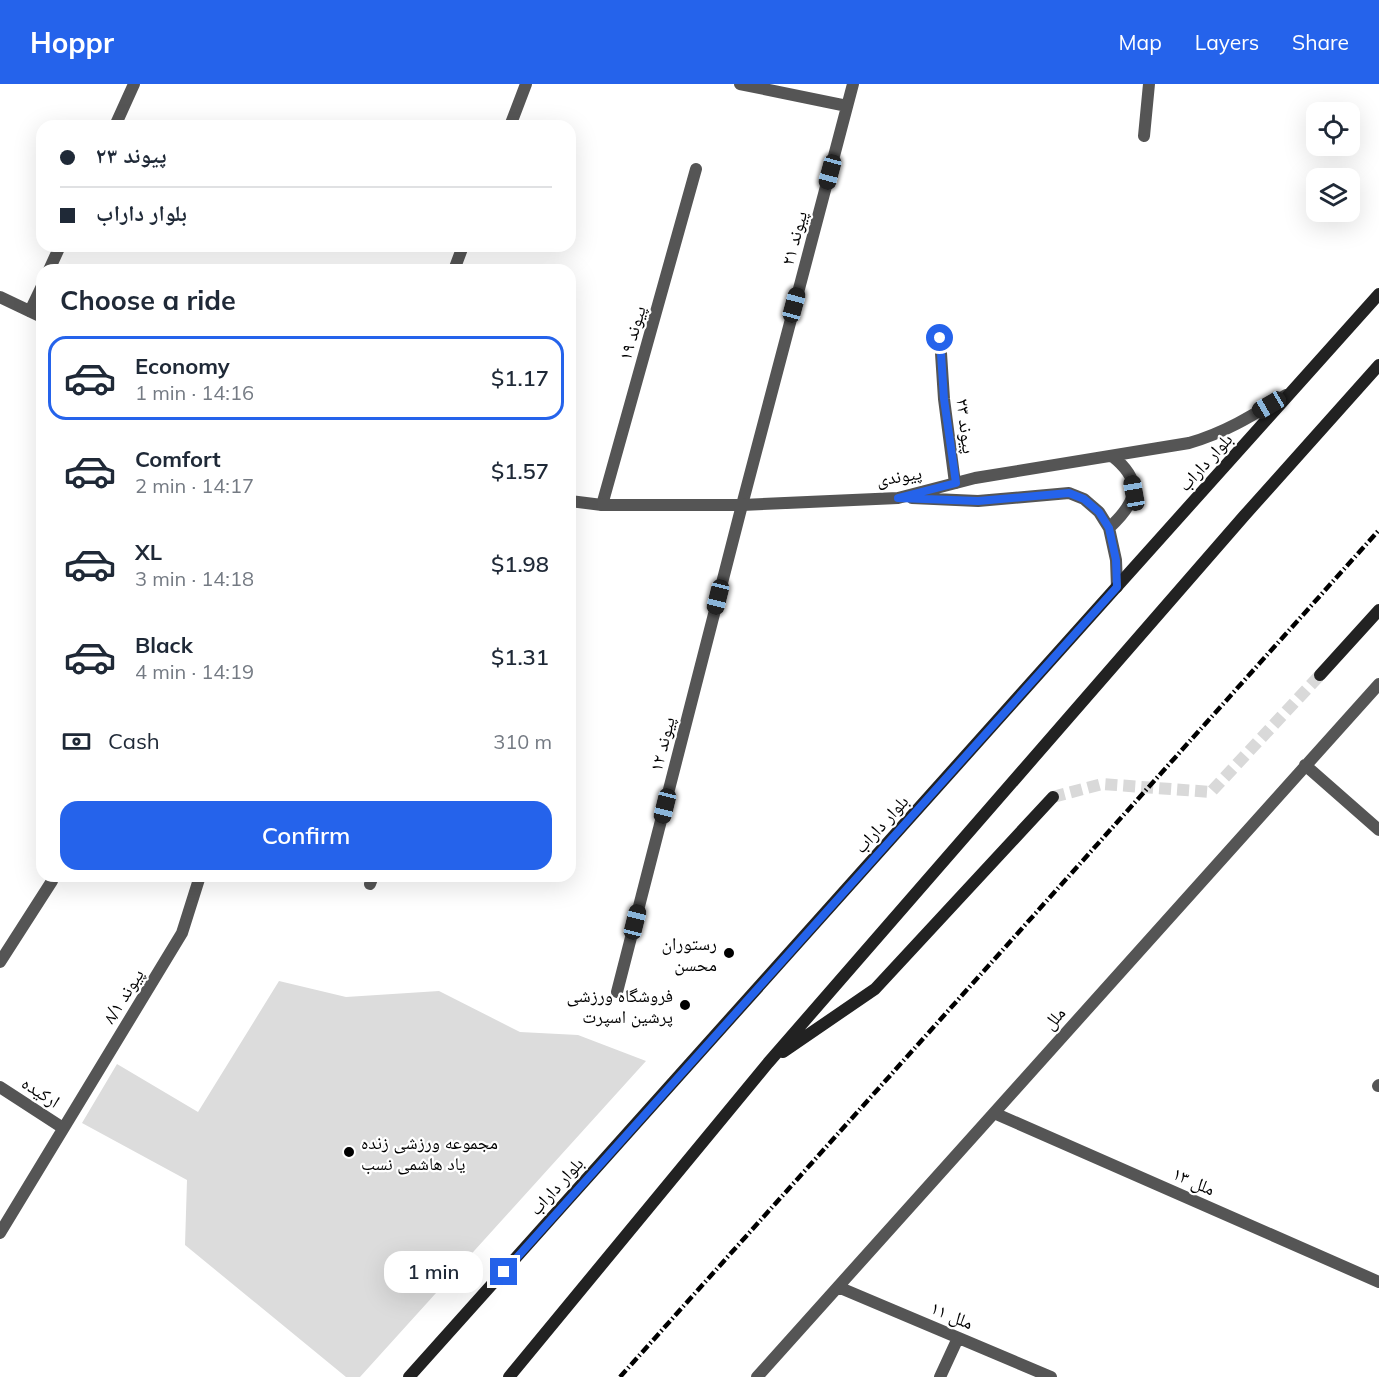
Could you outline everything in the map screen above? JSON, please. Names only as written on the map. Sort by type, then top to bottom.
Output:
[{"type":"main road","name":"بلوار داراب","points":[[409,1377],[1379,294]]},
{"type":"main road","points":[[509,1377],[768,1063],[1236,525],[1379,366]]},
{"type":"main road","points":[[1320,675],[1379,610]]},
{"type":"main road","points":[[768,1063],[875,989],[1053,797]]},
{"type":"street","points":[[118,120],[134,84]]},
{"type":"street","points":[[512,120],[526,84]]},
{"type":"street","points":[[740,84],[847,106]]},
{"type":"street","name":"پیوند ۲۱","points":[[742,505],[853,84]]},
{"type":"street","points":[[1144,136],[1149,84]]},
{"type":"street","name":"پیوند ۱۹","points":[[602,505],[696,169]]},
{"type":"street","points":[[0,297],[36,314]]},
{"type":"street","points":[[30,311],[36,298]]},
{"type":"street","name":"پیوند ۲۳","points":[[940,338],[944,399],[956,483]]},
{"type":"street","name":"پیوندی","points":[[576,502],[602,505],[742,505],[898,498],[975,478],[1206,439],[1229,429],[1290,393]]},
{"type":"street","points":[[1109,528],[1130,505],[1134,493],[1131,477],[1122,464],[1112,456]]},
{"type":"street","points":[[898,498],[978,501],[1069,493],[1084,499],[1099,512],[1109,528],[1116,560],[1117,587]]},
{"type":"street","name":"پیوند ۱۲","points":[[617,992],[742,505]]},
{"type":"street","name":"ملل","points":[[757,1377],[1379,684]]},
{"type":"street","points":[[1305,765],[1379,830]]},
{"type":"street","points":[[0,962],[51,882]]},
{"type":"street","name":"پیوند ۸/۱","points":[[0,1233],[182,933],[198,882]]},
{"type":"street","name":"ارکیده","points":[[0,1086],[63,1128]]},
{"type":"street","name":"ملل ۱۳","points":[[994,1113],[1379,1282]]},
{"type":"street","name":"ملل ۱۱","points":[[838,1287],[1051,1377]]},
{"type":"street","points":[[940,1377],[958,1338]]},
{"type":"shaded area","name":"مجموعه ورزشی زنده یاد هاشمی نسب","points":[[279,981],[346,997],[439,991],[520,1032],[578,1035],[646,1061],[360,1377],[346,1377],[185,1245],[187,1180],[82,1123],[117,1064],[198,1112]]},
{"type":"tunnel","points":[[1053,797],[1102,784],[1211,792],[1320,675]]},
{"type":"railway","points":[[620,1377],[1379,530]]},
{"type":"place","name":"رستوران محسن","points":[[729,953]]},
{"type":"place","name":"فروشگاه ورزشی پرشین اسپرت","points":[[685,1005]]},
{"type":"place","name":"مجموعه ورزشی زنده یاد هاشمی نسب","points":[[349,1152]]},
{"type":"route","points":[[504,1272],[1117,587],[1116,560],[1109,528],[1099,512],[1084,499],[1069,493],[978,501],[898,498],[956,483],[944,399],[940,338]]}]
